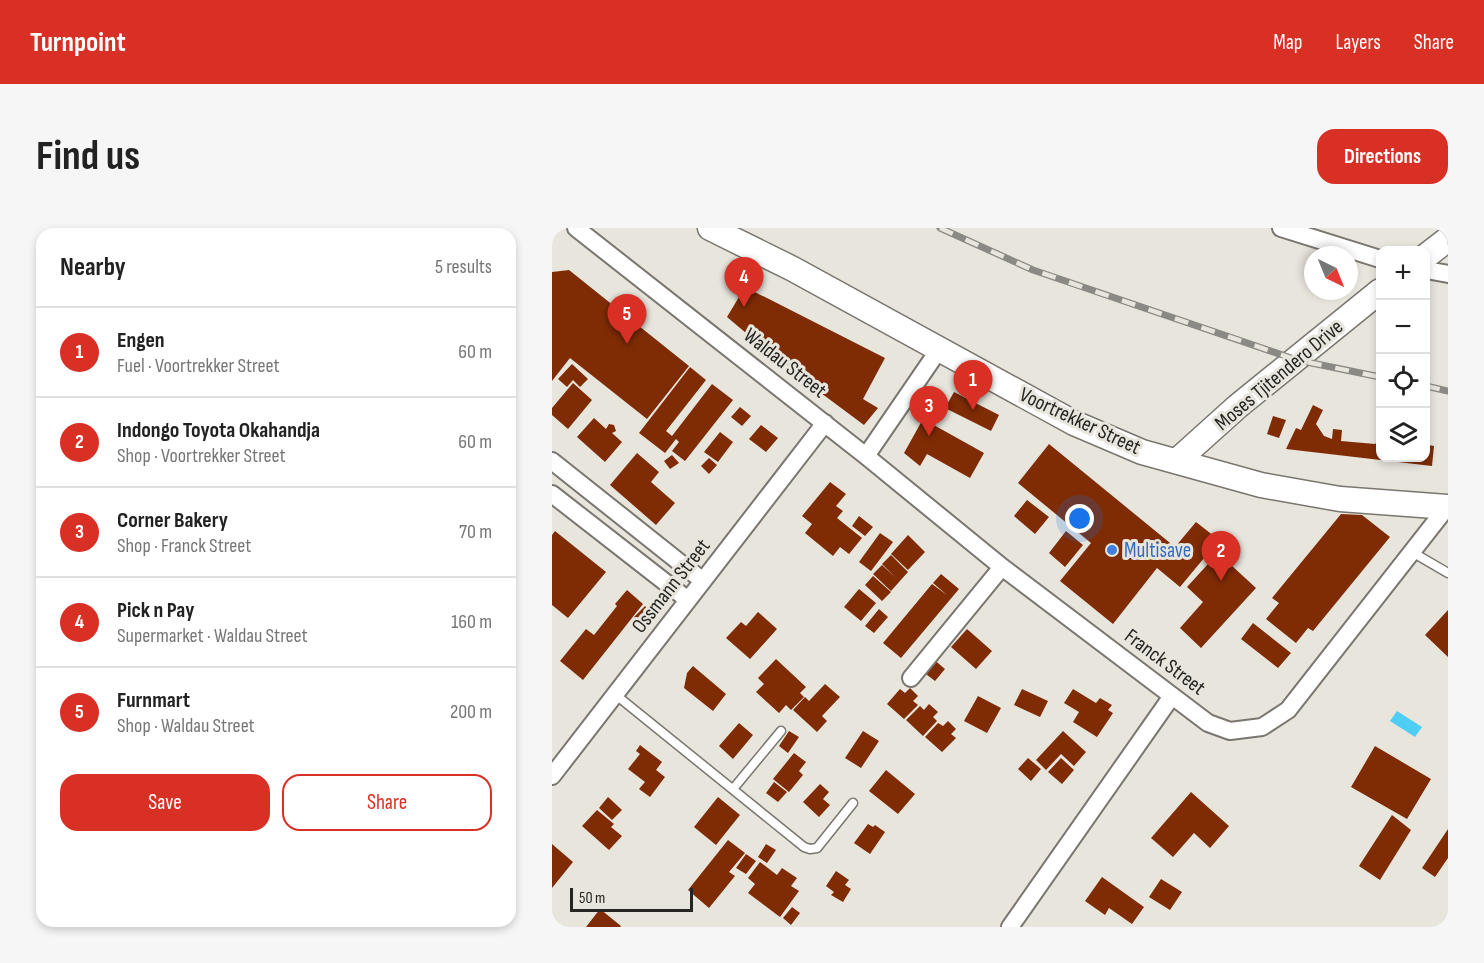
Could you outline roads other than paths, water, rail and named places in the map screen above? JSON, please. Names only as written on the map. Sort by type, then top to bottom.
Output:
[{"type":"main road","name":"Voortrekker Street","points":[[710,228],[793,269],[1090,430],[1142,452],[1178,460],[1242,480],[1340,499],[1447,507]]},
{"type":"main road","points":[[1430,252],[1448,239]]},
{"type":"main road","name":"Moses Tjitendero Drive","points":[[1178,460],[1239,406],[1376,294]]},
{"type":"street","name":"Waldau Street","points":[[576,228],[825,423]]},
{"type":"street","points":[[1281,228],[1376,258]]},
{"type":"street","points":[[1430,271],[1448,274]]},
{"type":"street","points":[[866,456],[940,348]]},
{"type":"street","name":"Franck Street","points":[[825,423],[1002,567],[1208,723],[1230,731],[1262,727],[1288,710],[1447,507]]},
{"type":"street","name":"Ossmann Street","points":[[552,776],[825,423]]},
{"type":"street","points":[[552,461],[703,581]]},
{"type":"street","points":[[552,494],[688,600]]},
{"type":"street","points":[[911,678],[1002,567]]},
{"type":"street","points":[[1010,927],[1172,696]]},
{"type":"lane","points":[[1412,552],[1448,573]]},
{"type":"lane","points":[[616,695],[804,847],[817,848],[853,803]]},
{"type":"lane","points":[[733,789],[781,731]]},
{"type":"water","points":[[1397,711],[1422,727],[1415,737],[1390,721]]},
{"type":"railway","points":[[940,228],[1033,270],[1297,360],[1376,376]]},
{"type":"railway","points":[[1430,387],[1448,391]]},
{"type":"place","name":"Pick n Pay","points":[[744,307]]},
{"type":"place","name":"Furnmart","points":[[627,344]]},
{"type":"place","name":"Engen","points":[[973,410]]},
{"type":"place","name":"Corner Bakery","points":[[929,436]]},
{"type":"place","name":"Multisave","points":[[1112,550]]},
{"type":"place","name":"Indongo Toyota Okahandja","points":[[1221,581]]}]
